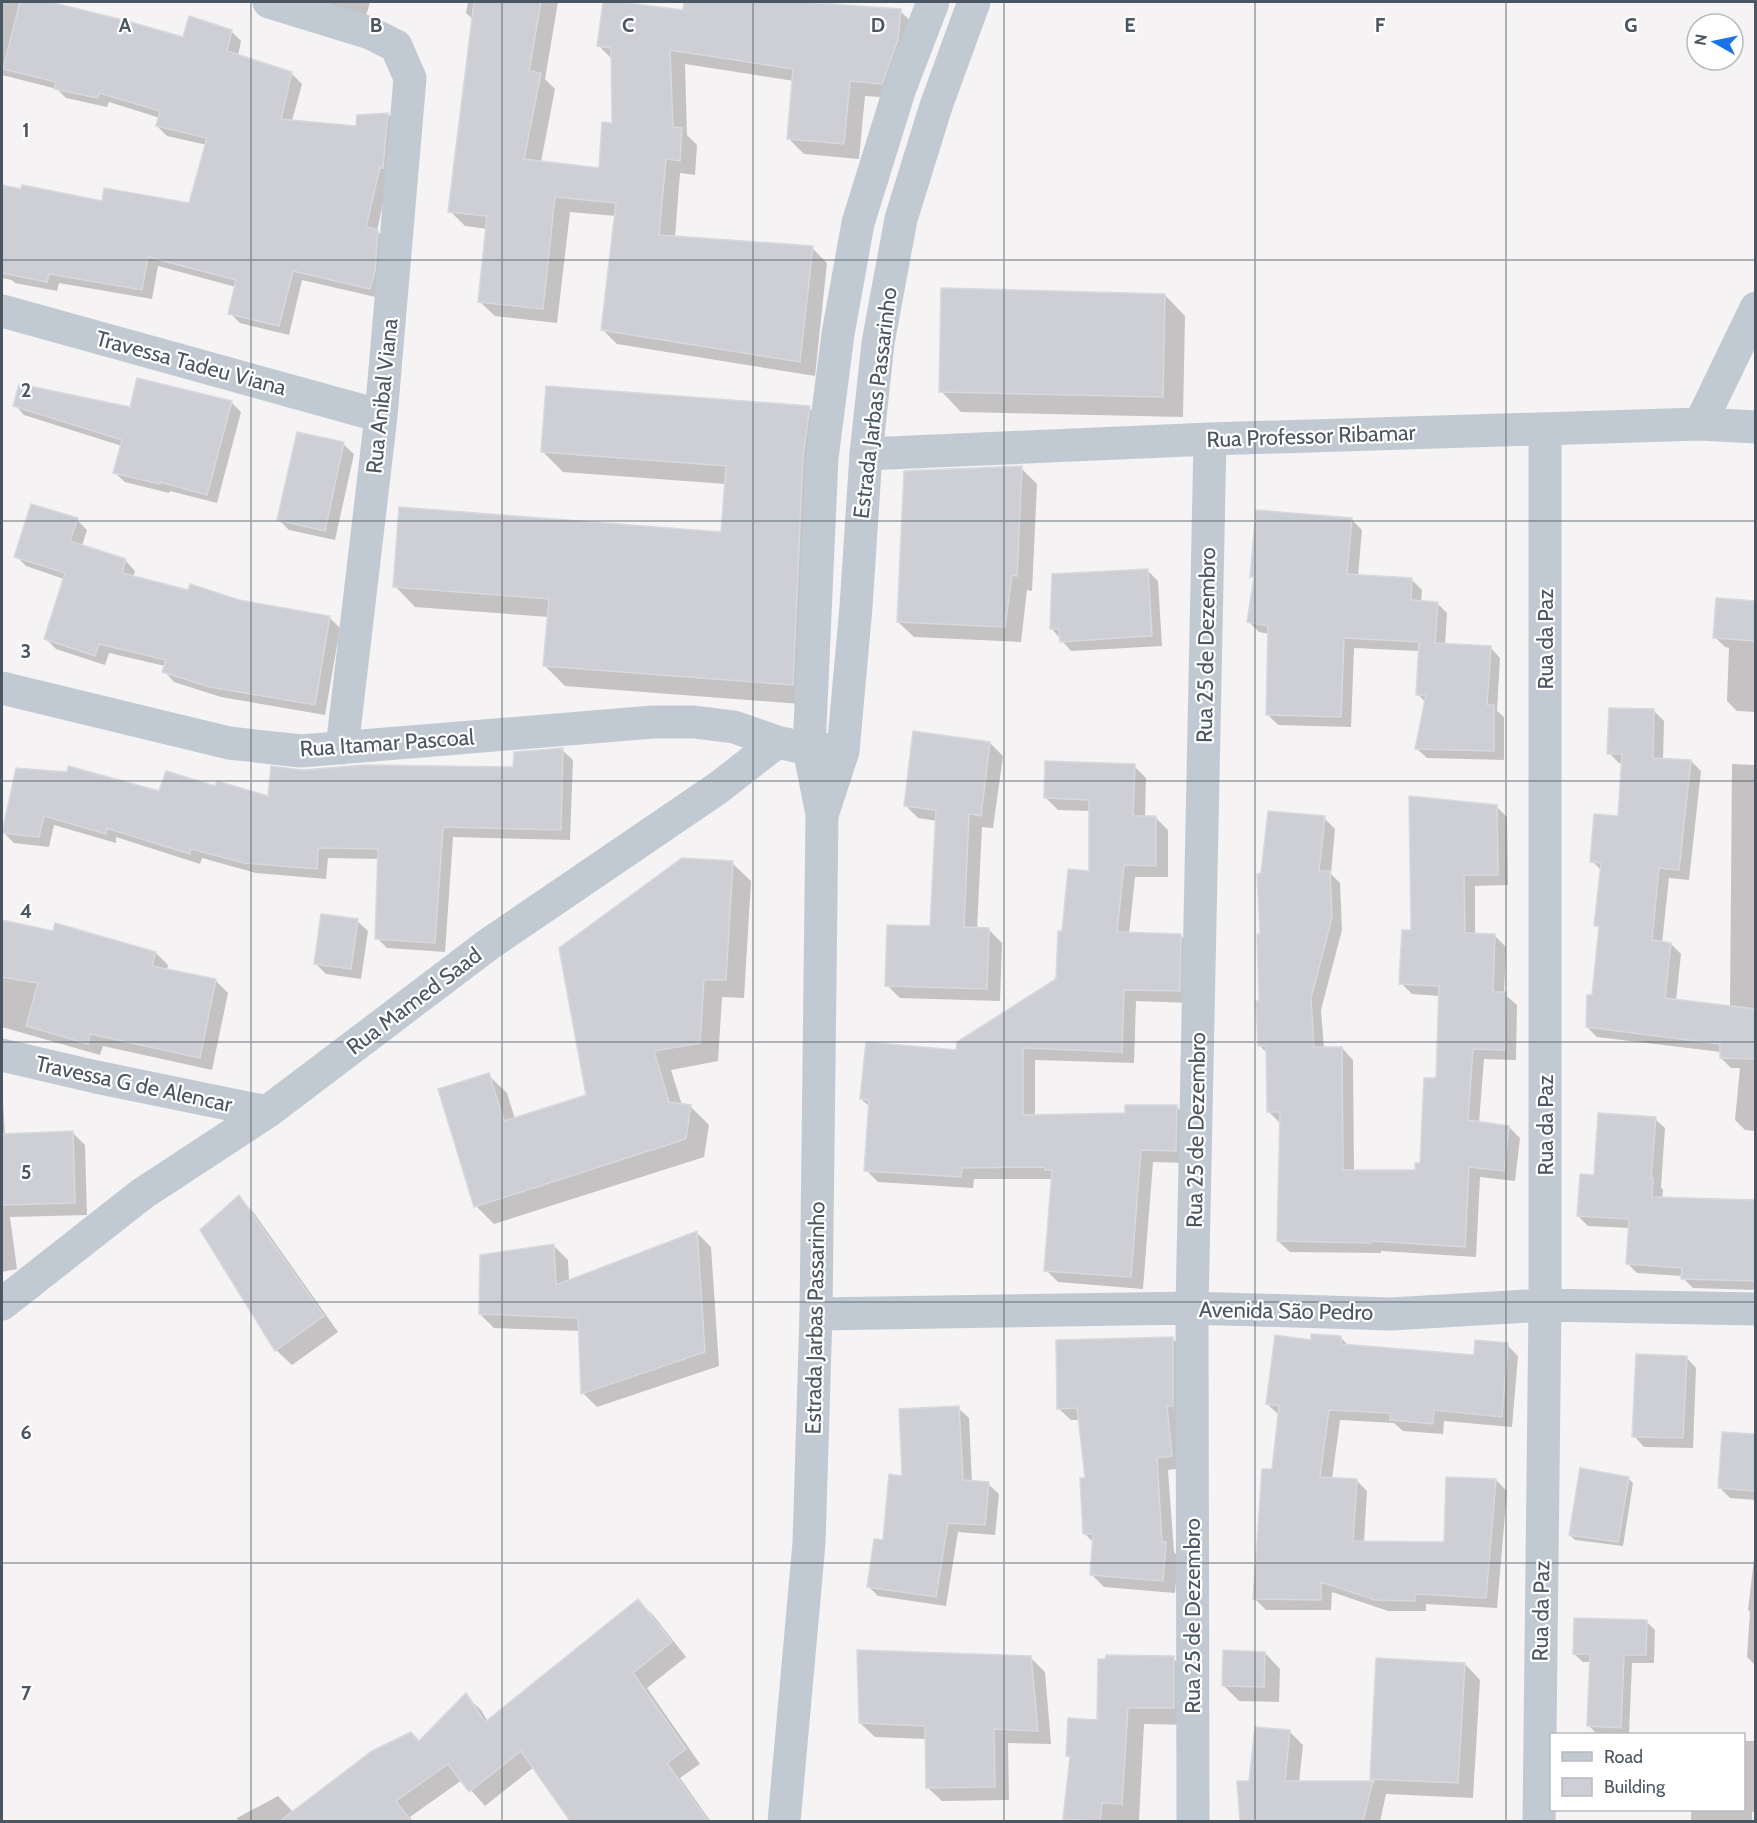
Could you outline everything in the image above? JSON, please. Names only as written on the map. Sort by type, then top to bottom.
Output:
[{"type":"street","name":"Rua Anibal Viana","points":[[268,2],[370,33],[396,46],[410,78],[381,416],[342,748]]},
{"type":"street","name":"Estrada Jarbas Passarinho","points":[[784,1821],[809,1543],[816,1314],[822,814],[809,749],[822,458],[838,334],[858,222],[900,88],[933,2]]},
{"type":"street","name":"Estrada Jarbas Passarinho","points":[[822,814],[843,751],[856,607],[866,454],[878,343],[901,219],[936,106],[974,2]]},
{"type":"street","points":[[1700,424],[1755,308]]},
{"type":"street","name":"Travessa Tadeu Viana","points":[[2,311],[381,416]]},
{"type":"street","name":"Rua Professor Ribamar","points":[[866,454],[1700,424],[1755,427]]},
{"type":"street","name":"Rua da Paz","points":[[1539,1821],[1545,1305],[1545,429]]},
{"type":"street","name":"Rua 25 de Dezembro","points":[[1193,1821],[1192,1308],[1210,440]]},
{"type":"street","name":"Rua Itamar Pascoal","points":[[2,688],[229,743],[301,751],[653,722],[694,722],[734,727],[777,742]]},
{"type":"street","points":[[777,742],[809,749],[843,751]]},
{"type":"street","name":"Rua Mamed Saad","points":[[2,1304],[142,1194],[267,1112],[489,944],[718,788],[777,742]]},
{"type":"street","name":"Travessa G de Alencar","points":[[2,1055],[267,1112]]},
{"type":"street","name":"Avenida São Pedro","points":[[816,1314],[1192,1308],[1391,1314],[1545,1305],[1755,1309]]},
{"type":"building","points":[[20,2],[50,2],[183,37],[189,16],[232,30],[227,51],[292,72],[281,119],[356,126],[357,115],[388,113],[383,168],[380,167],[366,227],[378,230],[375,271],[370,289],[293,271],[279,326],[228,314],[236,280],[148,257],[142,290],[49,274],[47,282],[2,273],[2,185],[21,189],[22,185],[102,201],[104,188],[189,203],[207,138],[156,126],[160,111],[99,93],[98,98],[54,89],[56,82],[3,69]]},
{"type":"building","points":[[474,2],[541,2],[529,71],[541,73],[524,159],[599,168],[602,122],[612,123],[611,48],[597,46],[603,2],[683,10],[684,2],[803,2],[901,9],[898,40],[882,84],[850,81],[844,144],[787,139],[793,69],[670,50],[673,127],[682,128],[680,161],[666,159],[659,235],[813,246],[800,362],[601,330],[616,203],[555,197],[543,309],[478,302],[487,216],[448,212]]},
{"type":"building","points":[[941,288],[1165,294],[1163,397],[939,392]]},
{"type":"building","points":[[137,378],[232,401],[207,495],[160,482],[160,484],[113,473],[122,440],[13,406],[19,384],[130,407]]},
{"type":"building","points":[[546,386],[810,406],[803,457],[793,685],[543,666],[549,599],[393,587],[399,507],[721,532],[726,466],[541,452]]},
{"type":"building","points":[[297,432],[344,442],[325,531],[277,520]]},
{"type":"building","points":[[1022,466],[1017,576],[1012,575],[1005,627],[897,622],[904,471]]},
{"type":"building","points":[[31,504],[78,518],[70,541],[126,559],[122,573],[188,590],[190,584],[239,600],[330,616],[315,705],[210,687],[162,672],[166,660],[99,644],[95,656],[44,639],[65,573],[14,557]]},
{"type":"building","points":[[1256,510],[1352,518],[1347,574],[1412,578],[1411,600],[1438,602],[1435,643],[1491,646],[1487,705],[1494,705],[1494,751],[1415,749],[1426,695],[1416,695],[1419,642],[1344,638],[1341,717],[1266,715],[1268,626],[1247,622],[1254,577],[1250,577]]},
{"type":"building","points":[[1148,569],[1152,636],[1060,642],[1059,629],[1050,629],[1052,574]]},
{"type":"building","points":[[1716,598],[1755,601],[1755,641],[1713,638]]},
{"type":"building","points":[[1609,708],[1654,709],[1653,758],[1691,760],[1679,870],[1659,868],[1652,940],[1671,943],[1665,998],[1755,1009],[1755,1059],[1720,1058],[1720,1044],[1586,1027],[1587,995],[1592,995],[1599,926],[1594,926],[1601,863],[1590,862],[1594,814],[1618,816],[1622,754],[1607,754]]},
{"type":"building","points":[[913,731],[990,742],[981,816],[969,814],[964,927],[989,928],[987,989],[885,986],[887,925],[930,926],[936,810],[904,806]]},
{"type":"building","points":[[563,748],[561,830],[443,827],[435,943],[375,939],[378,849],[318,848],[317,869],[244,863],[191,849],[190,854],[106,828],[106,834],[44,816],[39,837],[2,833],[16,768],[67,772],[68,766],[159,791],[166,771],[215,786],[217,781],[268,796],[271,766],[302,770],[365,765],[513,767],[514,752]]},
{"type":"building","points":[[1045,761],[1135,764],[1133,816],[1156,816],[1156,866],[1124,865],[1117,932],[1181,934],[1180,991],[1124,990],[1122,1052],[1023,1048],[1023,1115],[1125,1113],[1125,1105],[1177,1105],[1176,1151],[1141,1150],[1131,1277],[1044,1271],[1052,1170],[1045,1170],[1044,1167],[962,1168],[961,1177],[864,1171],[869,1100],[860,1099],[866,1042],[956,1050],[957,1042],[1056,979],[1058,931],[1062,931],[1068,869],[1089,871],[1089,800],[1044,798]]},
{"type":"building","points":[[1409,796],[1497,805],[1498,875],[1464,875],[1465,933],[1495,934],[1493,992],[1506,992],[1505,1050],[1473,1049],[1468,1120],[1509,1126],[1504,1171],[1469,1167],[1465,1247],[1371,1241],[1371,1243],[1277,1241],[1280,1112],[1267,1112],[1266,1046],[1258,1046],[1256,1001],[1259,1001],[1257,934],[1260,934],[1257,874],[1261,873],[1268,811],[1325,816],[1319,871],[1330,871],[1332,918],[1311,998],[1314,1047],[1342,1047],[1343,1170],[1415,1170],[1415,1163],[1420,1163],[1424,1078],[1436,1078],[1439,986],[1399,984],[1402,930],[1411,930]]},
{"type":"building","points":[[682,858],[733,861],[726,980],[704,980],[700,1043],[654,1051],[669,1102],[691,1105],[686,1139],[474,1207],[438,1089],[489,1073],[504,1121],[586,1095],[559,948]]},
{"type":"building","points":[[321,914],[358,919],[351,969],[314,964]]},
{"type":"building","points":[[2,920],[53,931],[55,923],[156,952],[152,966],[216,979],[200,1058],[90,1034],[88,1044],[26,1026],[38,983],[2,977]]},
{"type":"building","points":[[1598,1113],[1656,1117],[1651,1178],[1653,1178],[1652,1197],[1755,1200],[1755,1281],[1681,1279],[1682,1268],[1626,1264],[1629,1219],[1577,1216],[1580,1174],[1594,1175]]},
{"type":"building","points":[[73,1131],[75,1203],[2,1205],[2,1134]]},
{"type":"building","points":[[239,1195],[324,1316],[275,1351],[200,1230]]},
{"type":"building","points":[[697,1231],[705,1352],[581,1394],[578,1318],[479,1314],[480,1255],[554,1244],[556,1285]]},
{"type":"building","points":[[1311,1334],[1341,1336],[1341,1344],[1474,1355],[1475,1340],[1508,1343],[1502,1417],[1434,1410],[1433,1424],[1390,1420],[1390,1413],[1329,1410],[1320,1477],[1357,1479],[1353,1541],[1444,1542],[1446,1477],[1496,1479],[1486,1598],[1415,1594],[1415,1601],[1375,1600],[1321,1582],[1321,1600],[1253,1599],[1262,1469],[1272,1469],[1279,1406],[1266,1404],[1275,1335],[1311,1340]]},
{"type":"building","points":[[1173,1337],[1173,1406],[1167,1406],[1172,1456],[1157,1458],[1162,1542],[1166,1542],[1163,1581],[1090,1575],[1093,1534],[1083,1534],[1080,1478],[1085,1478],[1077,1408],[1057,1409],[1056,1340]]},
{"type":"building","points":[[1636,1354],[1687,1356],[1683,1438],[1632,1437]]},
{"type":"building","points":[[959,1406],[963,1480],[989,1482],[985,1525],[948,1523],[936,1597],[867,1587],[874,1539],[883,1540],[889,1474],[902,1476],[899,1409]]},
{"type":"building","points":[[1722,1432],[1755,1434],[1755,1491],[1718,1488]]},
{"type":"building","points":[[1580,1468],[1629,1477],[1618,1542],[1569,1535]]},
{"type":"building","points":[[638,1599],[672,1642],[633,1673],[686,1749],[667,1763],[708,1821],[570,1821],[521,1751],[469,1792],[448,1764],[396,1801],[411,1821],[280,1821],[372,1751],[411,1732],[419,1741],[466,1693],[485,1722]]},
{"type":"building","points":[[1574,1618],[1647,1620],[1646,1655],[1624,1655],[1621,1728],[1587,1726],[1590,1654],[1573,1654]]},
{"type":"building","points":[[857,1650],[1031,1656],[1038,1731],[994,1729],[995,1787],[926,1788],[925,1726],[859,1723]]},
{"type":"building","points":[[1223,1650],[1265,1652],[1264,1687],[1222,1686]]},
{"type":"building","points":[[1106,1655],[1174,1656],[1174,1708],[1128,1708],[1122,1804],[1102,1803],[1100,1821],[1063,1819],[1070,1756],[1066,1756],[1068,1718],[1097,1720],[1098,1659],[1105,1659]]},
{"type":"building","points":[[1376,1658],[1465,1663],[1458,1783],[1370,1779]]},
{"type":"building","points":[[1255,1727],[1290,1730],[1285,1781],[1373,1781],[1363,1821],[1240,1821],[1237,1781],[1249,1781]]}]
